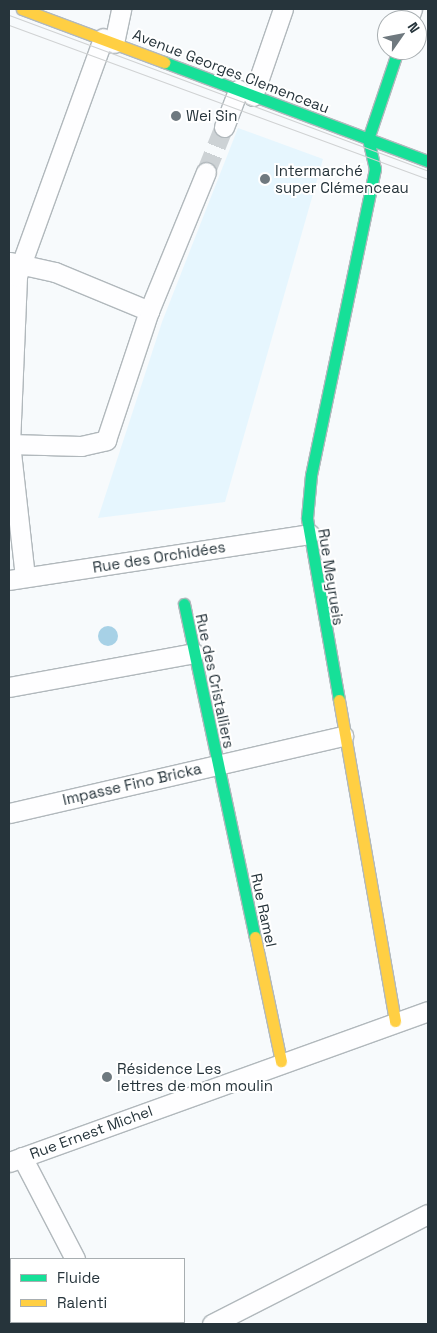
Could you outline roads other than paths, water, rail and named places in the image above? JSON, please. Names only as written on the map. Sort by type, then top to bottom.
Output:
[{"type":"street","name":"Avenue Georges Clemenceau","points":[[22,9],[428,161]]},
{"type":"street","points":[[17,579],[9,444],[15,262],[121,9]]},
{"type":"street","points":[[224,127],[245,93],[283,9]]},
{"type":"street","points":[[368,139],[395,60]]},
{"type":"street","name":"Rue Meyrueis","points":[[368,139],[375,169],[311,475],[309,534],[343,736],[396,1021]]},
{"type":"street","points":[[9,444],[81,446],[106,440],[148,311],[206,172]]},
{"type":"street","points":[[15,262],[148,311]]},
{"type":"street","name":"Rue des Orchidées","points":[[17,579],[309,534]]},
{"type":"street","name":"Rue des Cristalliers","points":[[184,604],[218,764]]},
{"type":"street","points":[[9,687],[194,653]]},
{"type":"street","name":"Impasse Fino Bricka","points":[[9,813],[343,736]]},
{"type":"street","name":"Rue Ramel","points":[[218,764],[282,1061]]},
{"type":"street","name":"Rue Ernest Michel","points":[[16,1159],[282,1061],[428,1011]]},
{"type":"street","points":[[16,1159],[74,1258]]},
{"type":"street","points":[[212,1324],[428,1214]]},
{"type":"water","points":[[108,626],[115,629],[118,636],[115,643],[108,646],[101,643],[98,636],[101,629]]},
{"type":"tunnel","points":[[206,172],[224,127]]},
{"type":"tram line","points":[[9,15],[428,171]]},
{"type":"tram line","points":[[9,25],[428,179]]},
{"type":"place","name":"Wei Sin","points":[[176,116]]},
{"type":"place","name":"Intermarché super Clémenceau","points":[[265,179]]},
{"type":"place","name":"Résidence Les lettres de mon moulin","points":[[107,1077]]}]
